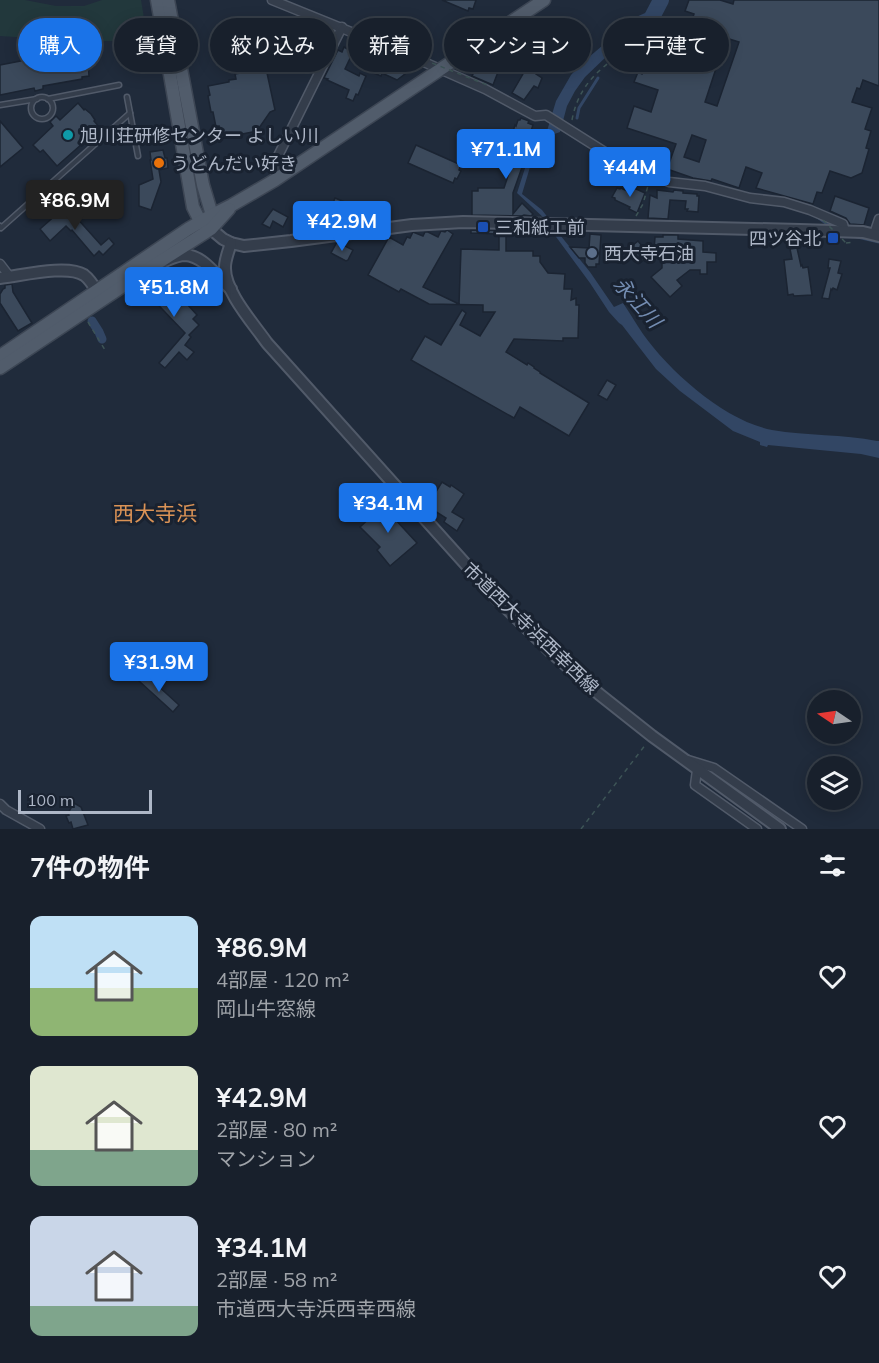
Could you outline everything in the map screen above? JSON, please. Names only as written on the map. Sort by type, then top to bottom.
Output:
[{"type":"main road","points":[[157,0],[193,207],[200,221],[211,229]]},
{"type":"main road","points":[[168,0],[203,184],[212,214],[211,229]]},
{"type":"main road","points":[[0,368],[82,314],[99,296],[188,229],[275,180],[544,0]]},
{"type":"main road","points":[[0,356],[211,229],[232,206]]},
{"type":"street","points":[[272,0],[342,27],[485,89],[535,116],[546,115],[611,156],[669,182],[705,186],[750,198],[784,202],[843,224],[842,234]]},
{"type":"street","points":[[275,180],[277,158],[342,27]]},
{"type":"street","points":[[188,229],[211,229],[223,239],[244,246],[412,225],[463,222],[876,235],[879,219]]},
{"type":"street","name":"市道西大寺浜西幸西線","points":[[231,243],[225,268],[231,289],[267,343],[496,598],[564,664],[599,694],[697,770],[780,829]]},
{"type":"street","points":[[153,266],[184,255],[197,258],[231,289]]},
{"type":"street","points":[[0,264],[5,278],[62,270],[75,271],[92,283],[99,296]]},
{"type":"street","points":[[681,758],[714,768],[802,829]]},
{"type":"street","points":[[697,770],[695,785],[758,829]]},
{"type":"street","points":[[0,804],[6,810],[40,829]]},
{"type":"lane","points":[[0,105],[37,98],[48,99],[118,85]]},
{"type":"lane","points":[[127,97],[138,156]]},
{"type":"lane","points":[[37,98],[32,103],[31,110],[35,117],[41,119],[48,117],[52,112],[52,104],[48,99]]},
{"type":"lane","points":[[0,226],[1,228],[130,113]]},
{"type":"path","points":[[432,63],[487,84]]},
{"type":"path","points":[[568,128],[574,108],[584,89],[603,66]]},
{"type":"path","points":[[629,226],[643,204],[650,182]]},
{"type":"path","points":[[823,220],[842,234]]},
{"type":"path","points":[[82,314],[105,350]]},
{"type":"path","points":[[581,829],[652,736]]},
{"type":"green space","points":[[0,0],[25,0],[56,6],[84,6],[102,0],[141,0],[144,18],[114,18],[114,41],[102,41],[102,18],[18,18],[18,37],[0,36]]},
{"type":"water","points":[[659,7],[653,18],[636,17]]},
{"type":"water","points":[[603,45],[603,60],[591,71],[591,55]]},
{"type":"water","points":[[574,72],[590,72],[575,91],[567,106],[560,132],[538,140],[522,194],[542,210],[614,307],[623,303],[654,349],[700,393],[736,417],[772,430],[879,441],[879,458],[861,454],[768,445],[767,447],[733,431],[680,391],[656,369],[609,312],[545,219],[517,193],[536,134],[543,134],[547,131],[556,101]]},
{"type":"building","points":[[442,0],[476,0],[473,9],[469,8],[468,11]]},
{"type":"building","points":[[689,0],[720,0],[733,4],[734,0],[879,0],[879,86],[863,80],[852,102],[872,108],[865,129],[871,131],[866,148],[869,149],[862,173],[851,178],[830,171],[822,193],[817,192],[813,204],[756,188],[762,173],[746,167],[739,188],[712,179],[711,181],[693,178],[667,169],[676,144],[627,128],[634,106],[651,112],[658,90],[634,82],[638,72],[642,74],[643,72],[715,72],[705,102],[717,106],[739,42],[729,39],[729,18],[693,18],[694,14],[685,11]],"holes":[[[692,135],[706,140],[699,162],[684,157]]]},
{"type":"building","points":[[344,47],[348,49],[348,63],[345,69],[348,72],[366,76],[353,101],[346,98],[349,90],[324,78],[327,72],[336,72],[336,54],[338,50],[342,52]]},
{"type":"building","points":[[18,61],[18,72],[89,72],[89,76],[43,86],[43,89],[35,91],[34,88],[0,95],[0,65]]},
{"type":"building","points":[[267,72],[275,110],[270,112],[257,131],[222,138],[219,126],[216,127],[213,112],[211,112],[208,86],[236,79],[235,74]]},
{"type":"building","points":[[371,72],[405,74],[397,80],[382,73],[381,76]]},
{"type":"building","points":[[474,72],[498,72],[493,85],[472,76]]},
{"type":"building","points":[[524,72],[537,72],[536,74],[542,78],[538,88],[534,86],[524,100],[512,93]]},
{"type":"building","name":"旭川荘研修センター よしい川","points":[[78,103],[91,114],[100,128],[57,166],[43,150],[40,152],[33,145],[53,126],[50,122],[56,116],[60,120]]},
{"type":"building","points":[[521,118],[533,125],[523,155],[526,156],[513,193],[513,214],[522,203],[533,214],[531,216],[472,215],[472,191],[478,191],[478,188],[504,188],[513,161],[505,158],[515,125]]},
{"type":"building","points":[[0,121],[23,148],[0,167]]},
{"type":"building","points":[[416,145],[461,165],[457,179],[455,178],[453,183],[408,163]]},
{"type":"building","points":[[636,149],[655,156],[651,167],[633,159]]},
{"type":"building","points":[[163,150],[168,168],[159,170],[161,182],[151,210],[139,206],[139,185],[153,179],[150,152]]},
{"type":"building","points":[[617,188],[631,193],[634,188],[645,193],[637,213],[612,197]]},
{"type":"building","points":[[657,190],[697,194],[699,196],[698,212],[687,211],[686,201],[670,200],[668,219],[648,218],[650,195],[657,198]]},
{"type":"building","points":[[835,196],[869,208],[864,225],[850,224],[846,218],[830,211]]},
{"type":"building","points":[[335,198],[352,205],[345,218],[330,211]]},
{"type":"building","points":[[66,206],[101,245],[109,238],[114,244],[103,255],[99,251],[94,256],[66,226],[50,241],[40,229]]},
{"type":"building","points":[[317,207],[334,216],[328,228],[311,220]]},
{"type":"building","points":[[273,209],[288,217],[283,227],[273,221],[270,228],[262,224]]},
{"type":"building","points":[[447,230],[453,234],[423,287],[459,304],[461,249],[499,250],[499,234],[471,233],[471,230],[516,231],[516,234],[506,234],[506,251],[533,251],[533,256],[540,256],[540,262],[548,273],[565,274],[564,289],[572,289],[571,300],[576,298],[576,305],[579,305],[578,338],[563,338],[563,341],[514,339],[506,352],[527,365],[528,363],[589,403],[569,436],[520,407],[514,418],[411,360],[425,336],[441,345],[462,310],[466,313],[460,325],[480,336],[495,312],[483,312],[483,305],[429,304],[401,289],[399,292],[368,275],[389,237],[403,245],[413,232],[423,236],[425,232],[428,232],[438,237],[441,231]]},
{"type":"building","points":[[590,234],[601,235],[599,264],[596,264],[596,267],[588,267],[585,258],[579,258],[570,247],[589,248]]},
{"type":"building","points":[[663,235],[678,235],[678,239],[703,241],[703,252],[716,253],[716,262],[707,262],[707,274],[700,274],[700,270],[690,270],[677,280],[682,286],[670,297],[651,277],[662,268],[662,252],[654,251],[655,237],[663,237]]},
{"type":"building","points":[[638,241],[646,251],[640,251],[646,258],[640,263],[627,250]]},
{"type":"building","points":[[337,242],[353,250],[348,260],[331,253]]},
{"type":"building","points":[[797,248],[801,266],[808,267],[812,295],[788,295],[784,260],[792,259],[790,249]]},
{"type":"building","points":[[829,259],[841,261],[838,273],[842,274],[837,290],[831,289],[829,299],[822,298],[830,268],[828,268]]},
{"type":"building","points":[[154,277],[174,297],[177,293],[197,315],[193,319],[199,325],[189,335],[191,337],[185,345],[194,352],[187,360],[179,352],[165,368],[159,363],[185,333],[143,289]]},
{"type":"building","points":[[12,284],[13,292],[32,323],[18,331],[0,303],[0,294],[5,285]]},
{"type":"building","points":[[607,380],[616,385],[607,400],[598,395]]},
{"type":"building","points":[[442,482],[464,494],[452,512],[464,519],[457,531],[444,522],[446,518],[427,506]]},
{"type":"building","points":[[383,502],[417,543],[390,566],[377,550],[380,547],[360,527]]},
{"type":"building","points":[[145,674],[179,705],[173,712],[139,681]]},
{"type":"building","points":[[74,803],[81,807],[88,825],[73,829],[71,822],[69,823],[66,816],[69,815]]},
{"type":"waterway","name":"永江川","points":[[652,18],[661,0]]},
{"type":"waterway","points":[[577,118],[579,108],[598,78]]},
{"type":"waterway","points":[[816,216],[830,226]]},
{"type":"waterway","points":[[849,235],[879,242]]},
{"type":"waterway","points":[[92,321],[102,339]]},
{"type":"place","name":"旭川荘研修センター よしい川","points":[[68,135]]},
{"type":"place","name":"うどんだい好き","points":[[159,163]]},
{"type":"place","name":"三和紙工前","points":[[483,227]]},
{"type":"place","name":"四ツ谷北","points":[[833,238]]},
{"type":"place","name":"西大寺石油","points":[[592,253]]},
{"type":"district","name":"西大寺浜","points":[[155,513]]}]
